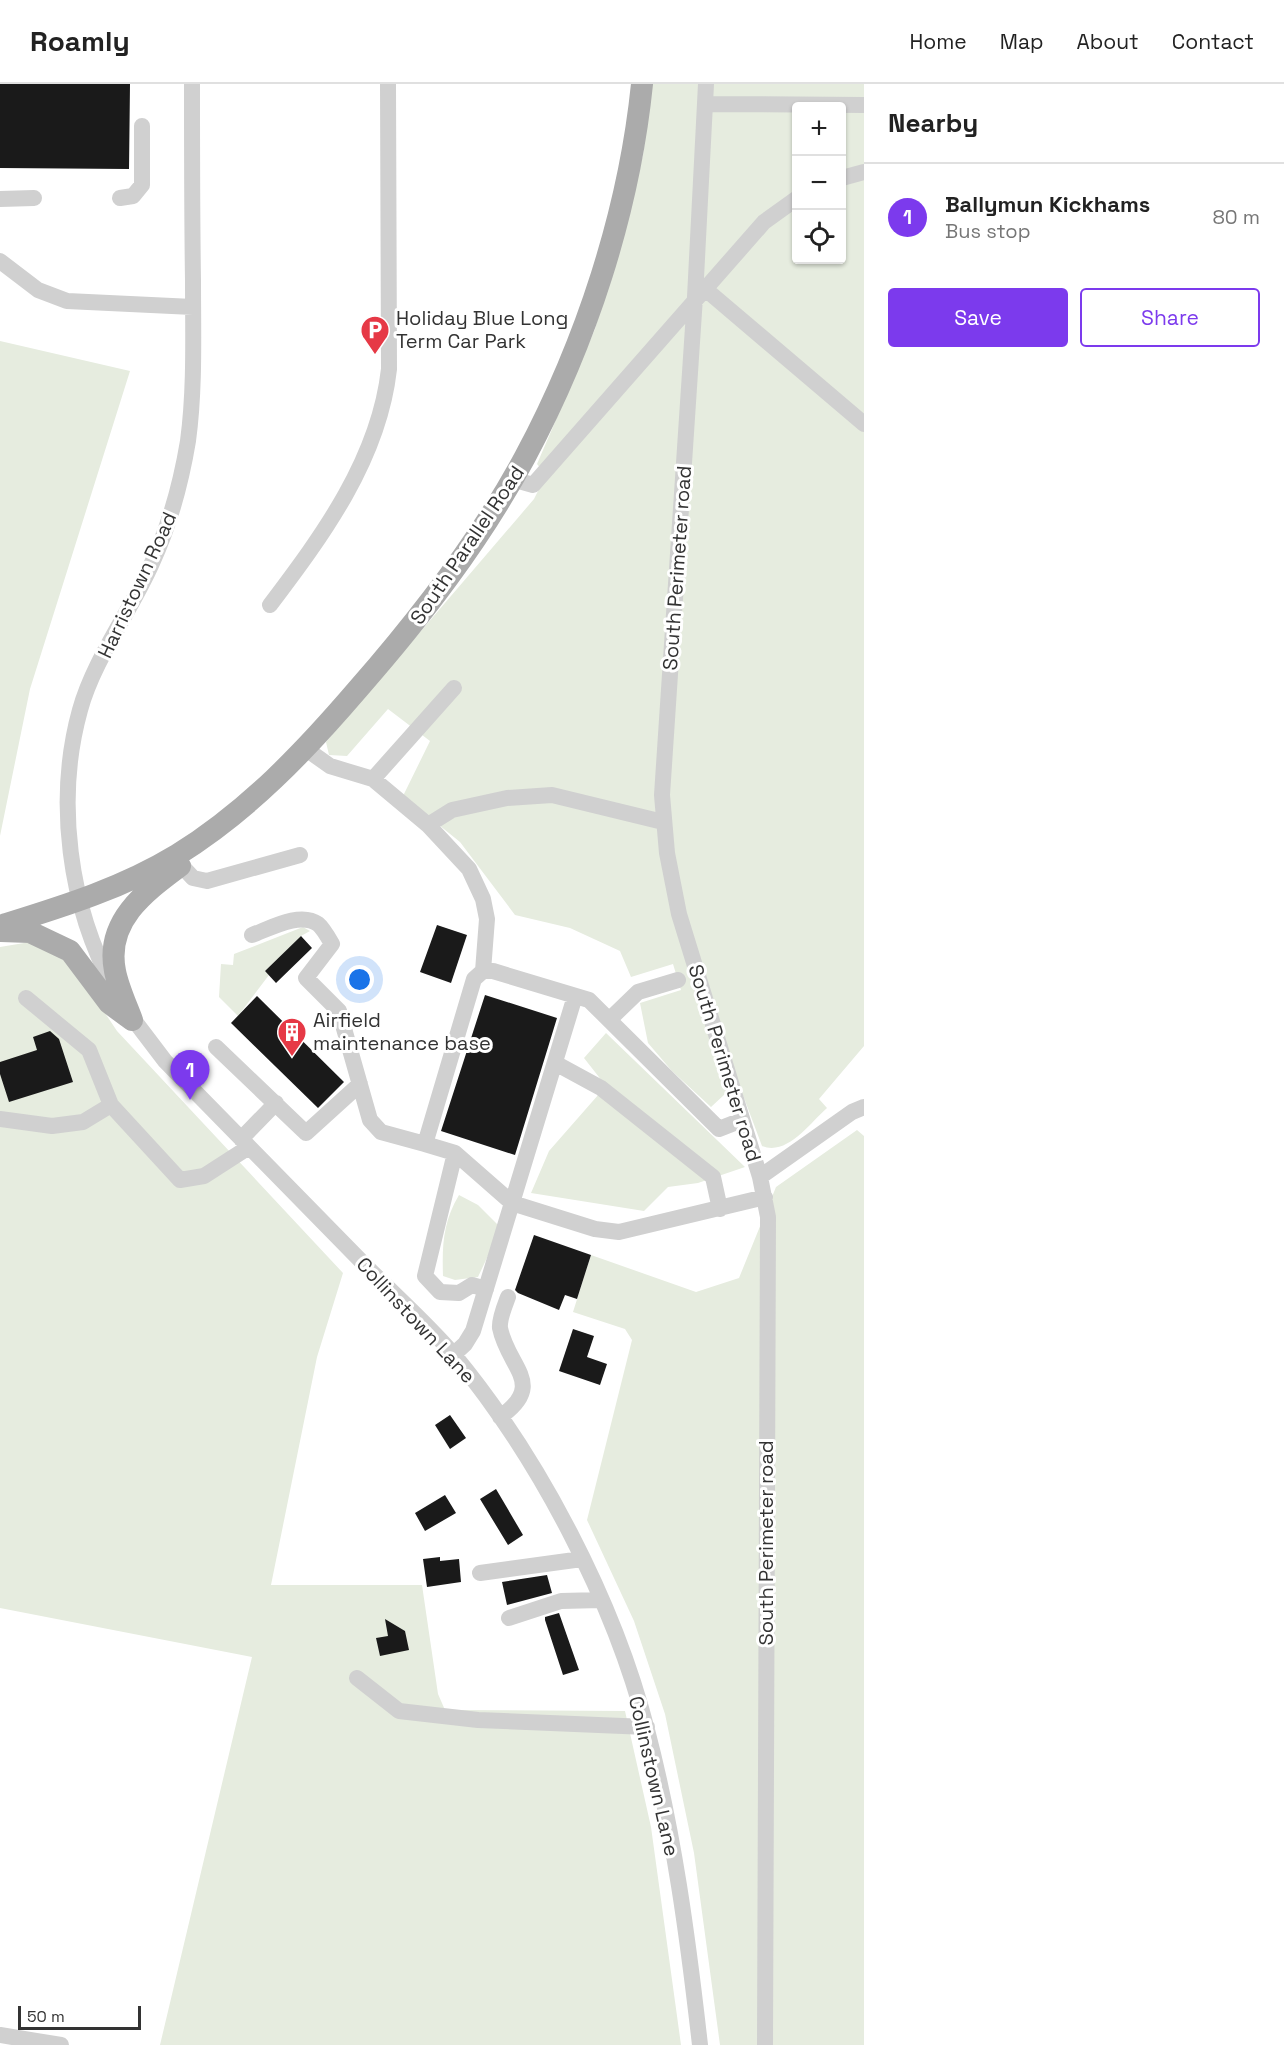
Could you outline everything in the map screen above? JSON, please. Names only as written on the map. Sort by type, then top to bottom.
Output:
[{"type":"main road","name":"South Parallel Road","points":[[0,926],[81,901],[114,888],[176,855],[225,821],[251,801],[306,749],[404,637],[454,570],[512,479],[557,392],[596,293],[625,190],[638,121],[642,84]]},
{"type":"main road","points":[[132,1020],[115,970],[115,942],[126,912],[155,884],[181,865],[225,821]]},
{"type":"main road","points":[[0,931],[30,932],[70,951],[109,1003],[132,1020]]},
{"type":"street","name":"Harristown Road","points":[[81,901],[69,844],[69,776],[80,709],[115,630],[152,564],[175,504],[188,439],[193,308],[192,84]]},
{"type":"street","points":[[270,604],[320,539],[339,507],[373,438],[386,391],[389,369],[388,84]]},
{"type":"street","name":"South Perimeter road","points":[[706,84],[699,293],[662,795],[663,822],[679,914],[760,1177],[768,1217],[765,2045]]},
{"type":"street","points":[[705,104],[864,105]]},
{"type":"street","points":[[120,198],[133,196],[141,185],[142,126]]},
{"type":"street","points":[[846,177],[864,172]]},
{"type":"street","points":[[0,199],[34,198]]},
{"type":"street","points":[[512,479],[533,485],[699,293],[764,222],[792,202]]},
{"type":"street","points":[[0,261],[38,290],[67,301],[193,308]]},
{"type":"street","points":[[699,293],[864,424]]},
{"type":"street","points":[[373,779],[454,688]]},
{"type":"street","points":[[306,749],[330,766],[373,779],[428,825],[469,869],[483,899],[487,919],[483,971]]},
{"type":"street","points":[[428,825],[452,810],[507,798],[552,795],[663,822]]},
{"type":"street","points":[[181,865],[193,878],[207,881],[300,855]]},
{"type":"street","name":"Collinstown Lane","points":[[81,901],[88,930],[104,969],[132,1020],[165,1061],[453,1355],[527,1454],[563,1517],[601,1600],[647,1727],[670,1828],[690,1952],[700,2045]]},
{"type":"street","points":[[252,935],[297,919],[309,919],[319,925],[332,944],[306,978],[339,1011],[370,1120],[381,1132],[455,1153],[512,1203],[595,1229],[619,1232],[765,1197]]},
{"type":"street","points":[[425,1144],[474,979],[483,971],[493,971],[589,1000],[719,1129],[742,1120]]},
{"type":"street","points":[[609,1020],[638,992],[678,980]]},
{"type":"street","points":[[453,1355],[465,1344],[473,1331],[575,996]]},
{"type":"street","points":[[26,998],[89,1050],[111,1105],[180,1180],[204,1176],[245,1143],[276,1103]]},
{"type":"street","points":[[216,1047],[306,1133],[360,1084]]},
{"type":"street","points":[[555,1063],[601,1088],[713,1177],[720,1209]]},
{"type":"street","points":[[0,1119],[52,1126],[83,1122],[111,1105]]},
{"type":"street","points":[[760,1177],[852,1112],[864,1107]]},
{"type":"street","points":[[455,1153],[425,1276],[440,1292],[459,1293],[472,1285],[486,1289]]},
{"type":"street","points":[[500,1417],[514,1407],[523,1394],[522,1380],[500,1326],[508,1297]]},
{"type":"street","points":[[480,1573],[582,1560]]},
{"type":"street","points":[[509,1617],[561,1601],[601,1600]]},
{"type":"street","points":[[357,1678],[399,1711],[478,1720],[647,1727]]},
{"type":"street","points":[[0,2035],[61,2045]]},
{"type":"shaded area","points":[[652,84],[864,84],[864,1046],[819,1099],[827,1108],[797,1137],[780,1147],[762,1146],[738,1082],[711,1107],[672,1071],[648,1043],[640,1003],[681,990],[673,964],[631,977],[620,951],[570,928],[515,915],[460,842],[403,796],[430,741],[388,709],[347,756],[329,755],[326,742],[534,499],[546,475],[537,464],[595,329],[643,155]]},
{"type":"shaded area","points":[[0,341],[130,371],[30,689],[0,836]]},
{"type":"shaded area","points":[[303,927],[310,931],[301,936],[265,971],[269,975],[238,1016],[219,997],[221,964],[233,965],[234,954]]},
{"type":"shaded area","points":[[36,941],[65,953],[117,1031],[343,1273],[317,1357],[271,1585],[422,1585],[438,1694],[445,1710],[625,1711],[651,1827],[681,2045],[160,2045],[252,1657],[0,1608],[0,947]]},
{"type":"shaded area","points":[[606,1033],[745,1167],[698,1183],[668,1187],[644,1211],[531,1193],[549,1151],[606,1086],[584,1058]]},
{"type":"shaded area","points":[[857,1130],[864,1136],[864,2045],[720,2045],[694,1853],[665,1714],[634,1621],[587,1520],[632,1340],[625,1329],[573,1312],[591,1255],[696,1292],[739,1278],[776,1187]]},
{"type":"shaded area","points":[[459,1195],[478,1205],[501,1228],[478,1277],[455,1280],[443,1276],[443,1254],[447,1224]]},
{"type":"building","points":[[0,84],[130,84],[129,169],[0,168]]},
{"type":"building","points":[[437,925],[467,935],[451,983],[420,972]]},
{"type":"building","points":[[301,936],[312,948],[276,983],[265,971]]},
{"type":"building","points":[[485,995],[557,1018],[515,1155],[441,1131]]},
{"type":"building","name":"Airfield maintenance base","points":[[257,996],[344,1082],[318,1108],[231,1023]]},
{"type":"building","points":[[50,1031],[59,1039],[73,1082],[9,1102],[0,1074],[0,1062],[37,1050],[33,1037]]},
{"type":"building","points":[[534,1235],[591,1255],[577,1299],[565,1295],[559,1310],[515,1290]]},
{"type":"building","points":[[573,1329],[594,1336],[587,1357],[607,1364],[600,1385],[559,1371]]},
{"type":"building","points":[[450,1415],[466,1438],[450,1449],[435,1425]]},
{"type":"building","points":[[496,1489],[523,1535],[508,1545],[480,1499]]},
{"type":"building","points":[[445,1495],[456,1513],[425,1531],[415,1513]]},
{"type":"building","points":[[440,1557],[440,1561],[459,1559],[461,1582],[427,1587],[423,1559]]},
{"type":"building","points":[[547,1575],[552,1593],[507,1605],[502,1582]]},
{"type":"building","points":[[559,1613],[579,1670],[563,1675],[545,1620],[545,1617]]},
{"type":"building","points":[[385,1619],[405,1631],[409,1650],[380,1656],[376,1638],[388,1636]]},
{"type":"place","name":"Holiday Blue Long Term Car Park","points":[[375,356]]},
{"type":"place","name":"Airfield maintenance base","points":[[292,1058]]},
{"type":"place","name":"Ballymun Kickhams","points":[[190,1100]]}]
